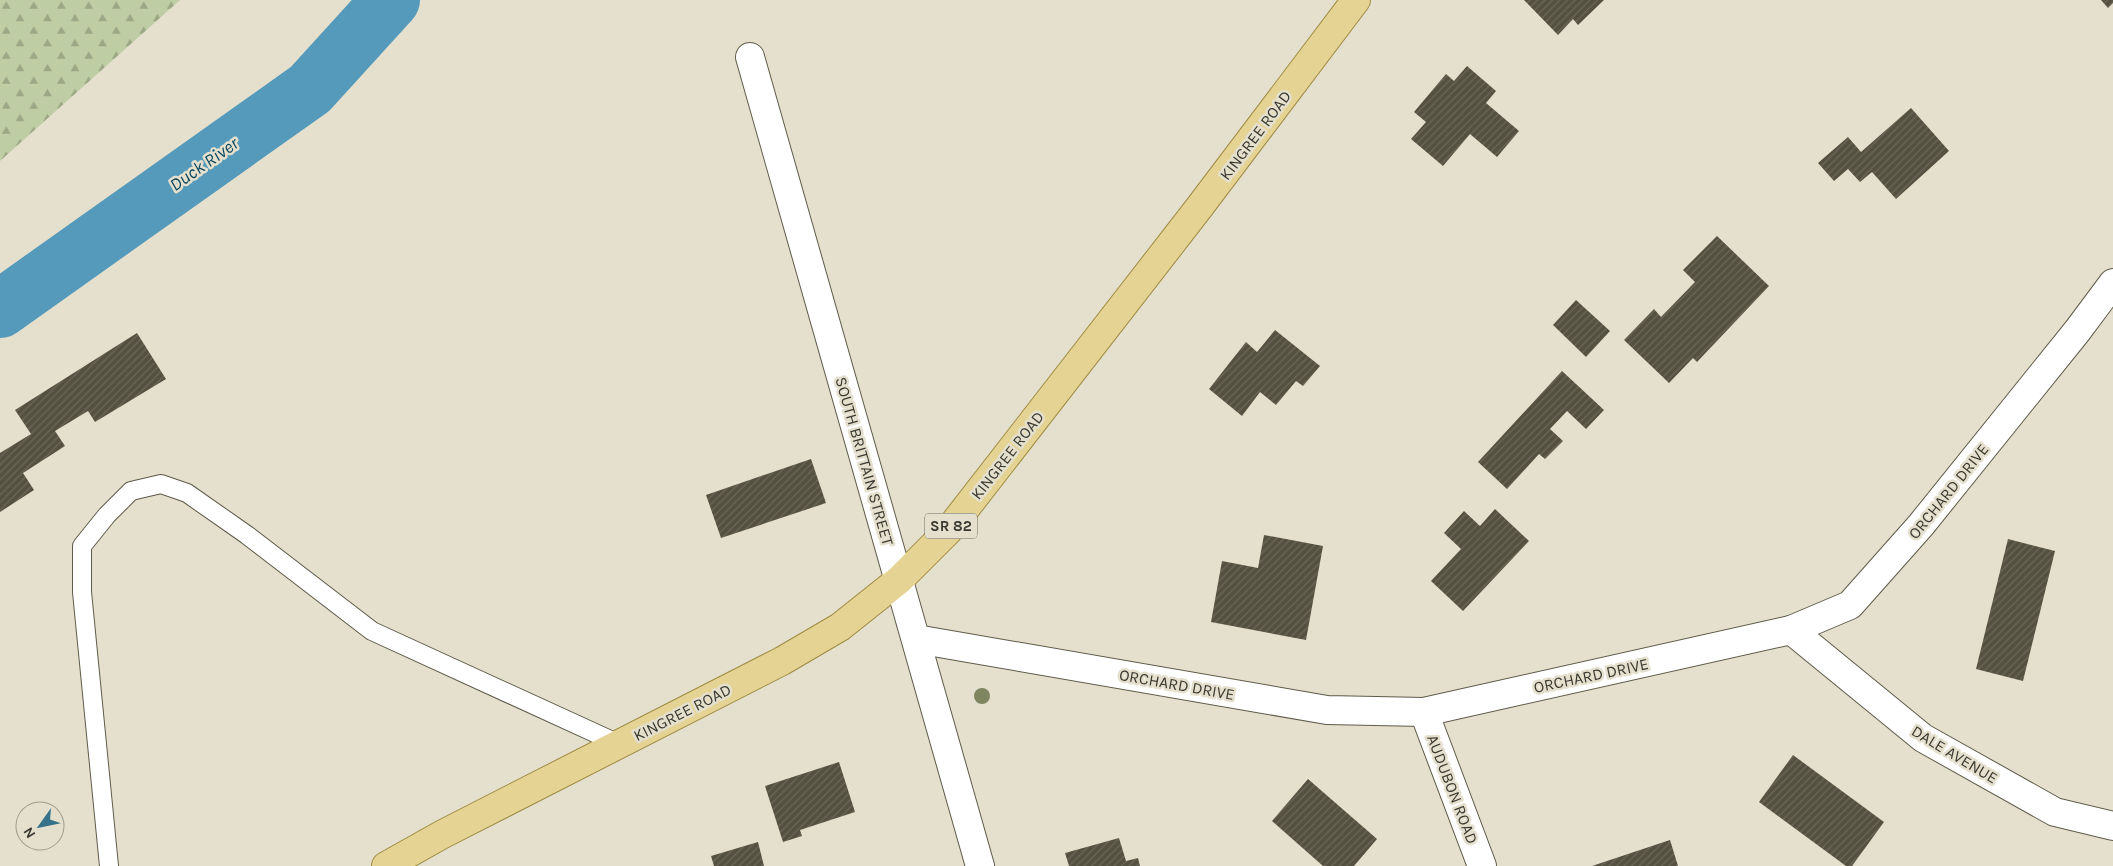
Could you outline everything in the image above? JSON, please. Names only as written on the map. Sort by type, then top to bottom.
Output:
[{"type":"main road","name":"KINGREE ROAD","points":[[386,866],[443,834],[782,661],[840,628],[899,580],[948,530],[1204,202],[1356,0]]},
{"type":"street","name":"SOUTH BRITTAIN STREET","points":[[750,57],[980,866]]},
{"type":"street","name":"ORCHARD DRIVE","points":[[916,639],[1327,710],[1424,712],[1791,630],[1850,605],[1922,525],[2078,330],[2113,283]]},
{"type":"street","name":"DALE AVENUE","points":[[1791,630],[1923,738],[2055,812],[2113,826]]},
{"type":"street","name":"AUDUBON ROAD","points":[[1424,712],[1482,866]]},
{"type":"lane","points":[[109,866],[82,592],[82,546],[131,490],[161,484],[187,493],[247,535],[372,632],[619,744]]},
{"type":"green space","points":[[0,0],[180,0],[0,161]]},
{"type":"building","points":[[1524,0],[1604,0],[1578,25],[1573,19],[1558,35]]},
{"type":"building","points":[[2101,0],[2113,0],[2113,3],[2108,8]]},
{"type":"building","points":[[1467,66],[1496,91],[1486,103],[1519,131],[1497,157],[1470,134],[1443,166],[1411,139],[1426,122],[1414,112],[1446,74],[1454,81]]},
{"type":"building","points":[[1911,108],[1949,151],[1896,199],[1872,172],[1860,182],[1848,169],[1834,181],[1818,163],[1848,137],[1861,152]]},
{"type":"building","points":[[1717,236],[1769,286],[1697,362],[1693,358],[1669,383],[1624,340],[1654,309],[1661,317],[1695,282],[1683,270]]},
{"type":"building","points":[[1576,300],[1610,331],[1586,357],[1553,325]]},
{"type":"building","points":[[1275,330],[1320,366],[1303,386],[1296,381],[1276,405],[1260,392],[1242,416],[1209,389],[1246,342],[1257,352]]},
{"type":"building","points":[[137,333],[166,379],[95,422],[88,411],[55,431],[65,446],[23,473],[34,490],[0,512],[0,453],[31,434],[15,410]]},
{"type":"building","points":[[1562,371],[1604,410],[1586,429],[1567,411],[1550,429],[1563,441],[1545,459],[1539,454],[1507,489],[1478,462]]},
{"type":"building","points":[[811,459],[826,503],[721,538],[706,495]]},
{"type":"building","points":[[1495,509],[1529,541],[1463,611],[1431,581],[1461,549],[1444,533],[1464,511],[1480,526]]},
{"type":"building","points":[[1264,535],[1323,546],[1306,640],[1211,622],[1222,561],[1258,568]]},
{"type":"building","points":[[2008,539],[2055,551],[2023,681],[1976,669]]},
{"type":"building","points":[[1793,755],[1884,822],[1852,866],[1846,866],[1759,802]]},
{"type":"building","points":[[839,762],[855,812],[800,830],[802,836],[783,842],[765,786]]},
{"type":"building","points":[[1308,779],[1377,839],[1354,866],[1323,866],[1272,821]]},
{"type":"building","points":[[1119,838],[1126,861],[1138,858],[1140,866],[1069,866],[1065,853]]},
{"type":"building","points":[[1670,840],[1678,866],[1592,866]]},
{"type":"building","points":[[758,842],[764,866],[714,866],[711,856]]},
{"type":"waterway","name":"Duck River","points":[[0,309],[310,89],[391,0]]}]
